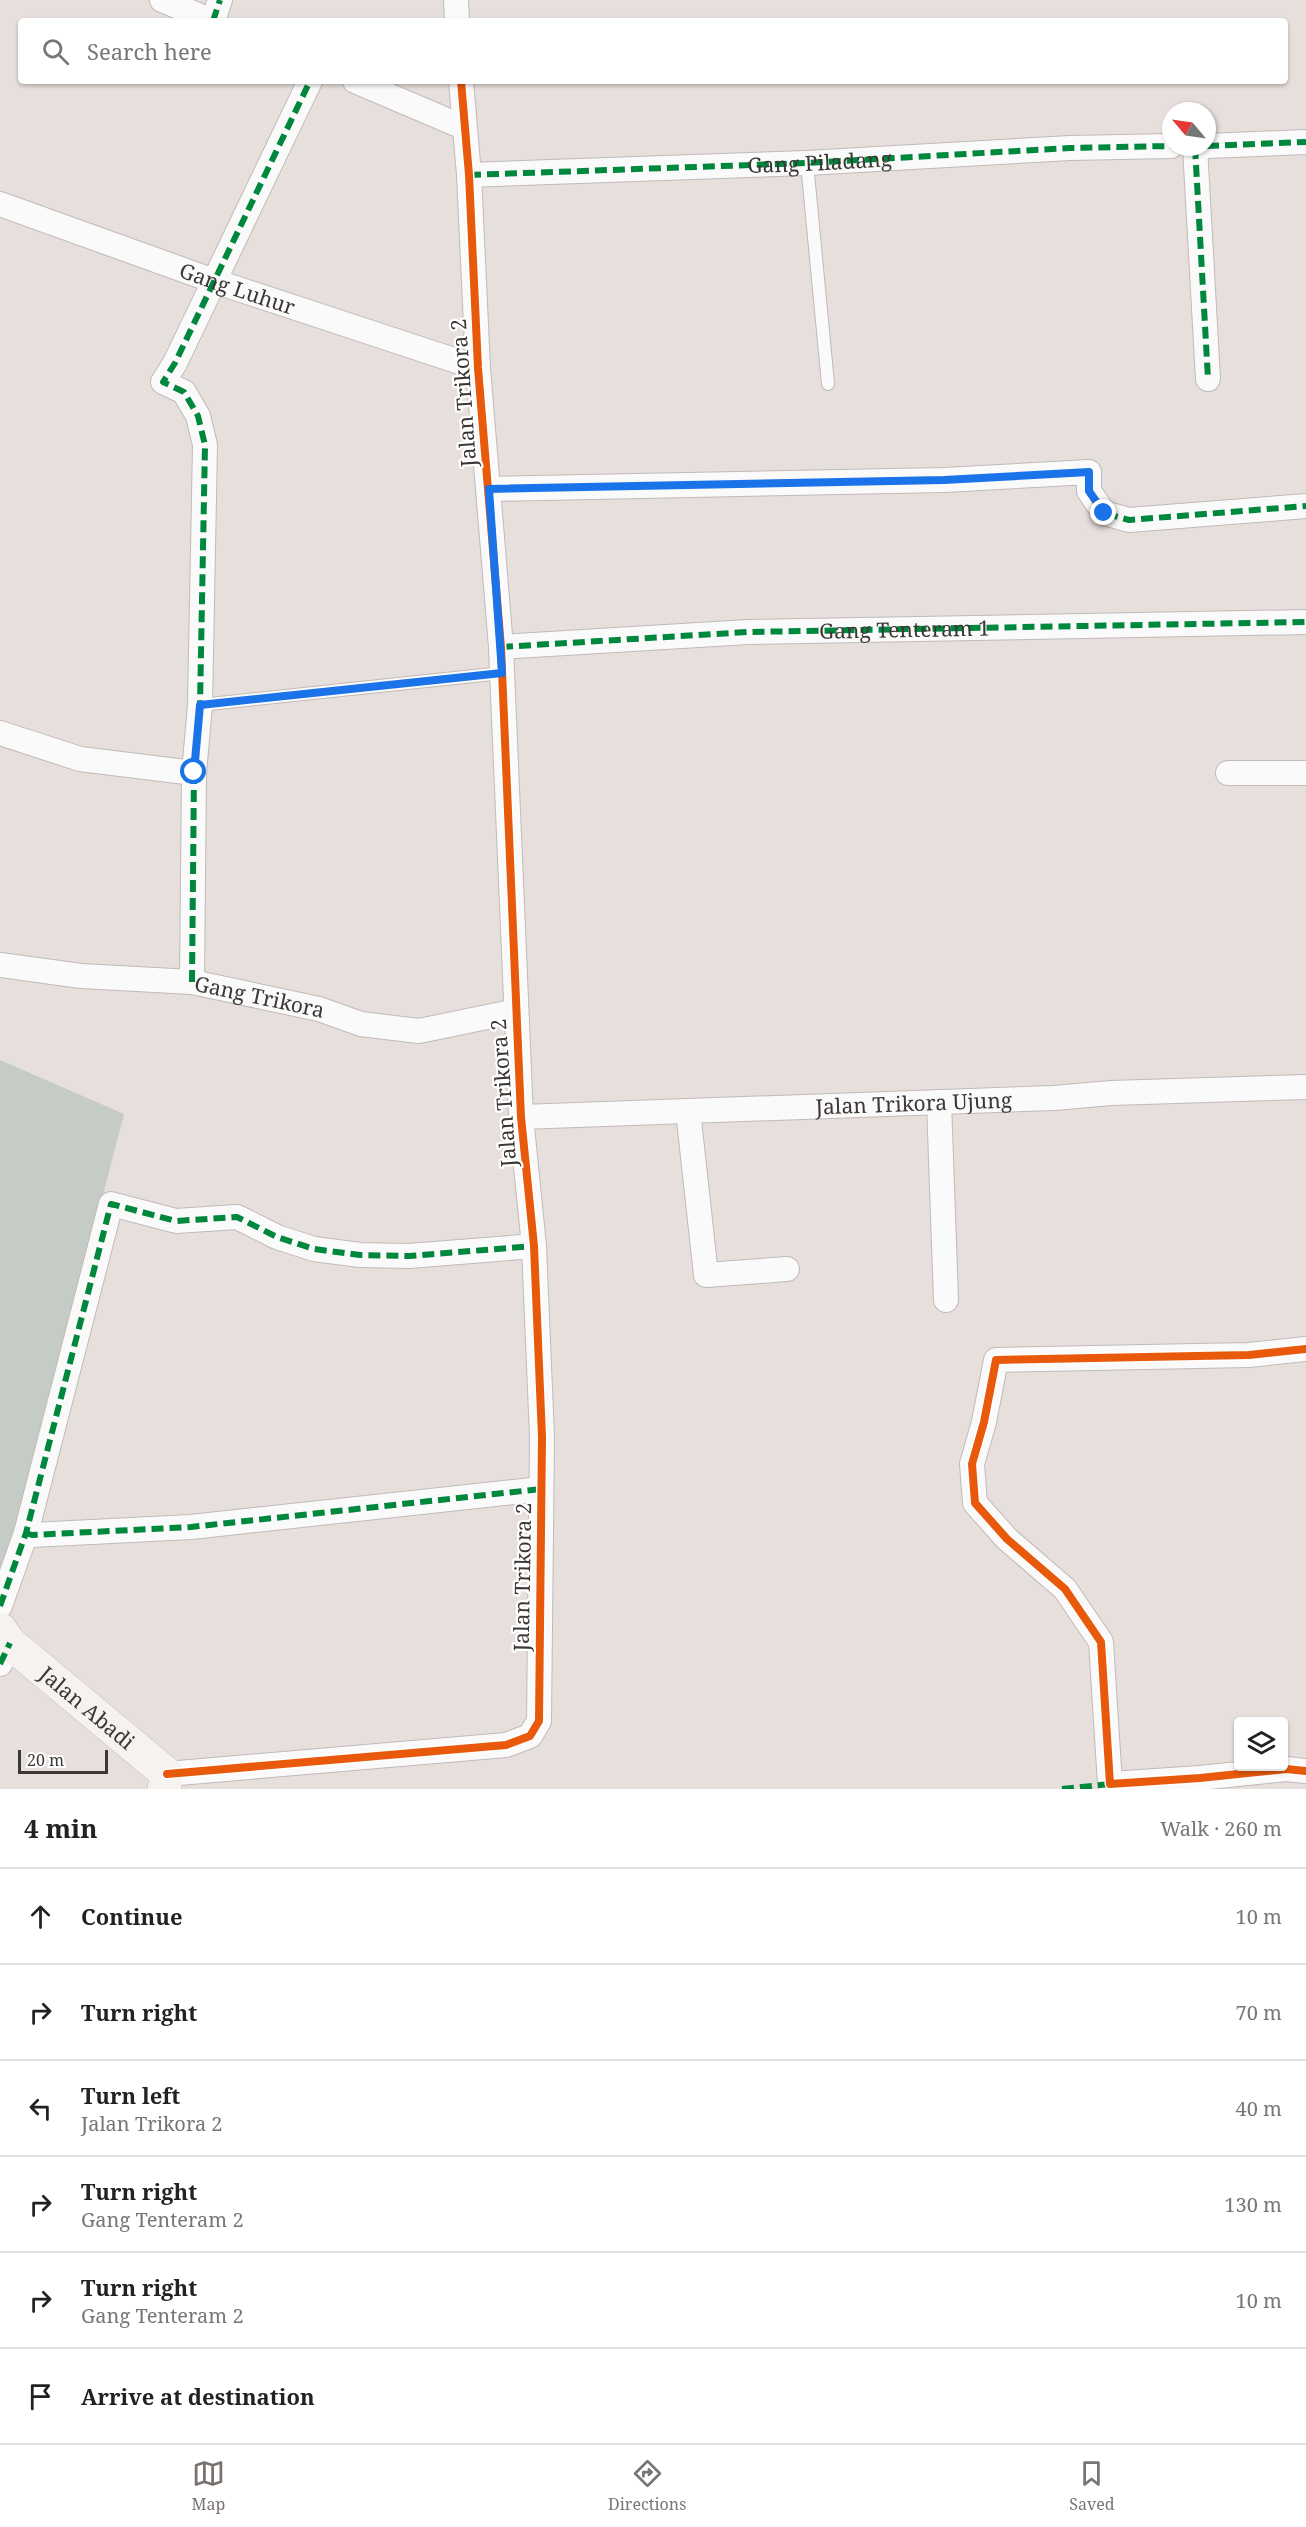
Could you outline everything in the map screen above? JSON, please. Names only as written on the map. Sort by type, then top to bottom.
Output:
[{"type":"street","points":[[162,0],[205,18]]},
{"type":"street","points":[[213,18],[220,0]]},
{"type":"street","points":[[456,0],[457,18]]},
{"type":"street","points":[[192,982],[194,772],[200,705],[205,445],[198,416],[184,392],[163,382],[175,363],[309,84]]},
{"type":"street","points":[[362,84],[463,127]]},
{"type":"street","name":"Jalan Trikora 2","points":[[165,1782],[506,1745],[530,1736],[539,1721],[542,1489],[534,1246],[521,1117],[501,647],[478,368],[469,175],[460,84]]},
{"type":"street","points":[[1216,146],[1306,141]]},
{"type":"street","name":"Gang Piladang","points":[[469,175],[807,164],[1070,148],[1162,146]]},
{"type":"street","points":[[1196,156],[1208,379]]},
{"type":"street","name":"Gang Luhur","points":[[0,204],[214,281],[478,368]]},
{"type":"street","points":[[489,489],[944,480],[1089,472],[1089,491],[1104,513],[1129,520],[1306,506]]},
{"type":"street","name":"Gang Tenteram 1","points":[[501,647],[748,632],[1306,622]]},
{"type":"street","points":[[0,733],[80,759],[194,772]]},
{"type":"street","points":[[1228,773],[1306,773]]},
{"type":"street","name":"Gang Trikora","points":[[0,965],[81,976],[192,982],[319,1010],[361,1024],[419,1031],[516,1011]]},
{"type":"street","name":"Jalan Trikora Ujung","points":[[521,1117],[1054,1098],[1111,1093],[1306,1088]]},
{"type":"street","points":[[939,1102],[946,1300]]},
{"type":"street","points":[[688,1111],[706,1275],[787,1269]]},
{"type":"street","points":[[0,1606],[26,1533],[111,1204],[176,1221],[237,1217],[277,1237],[314,1250],[360,1255],[409,1256],[534,1246]]},
{"type":"street","points":[[1306,1349],[1249,1355],[996,1360],[984,1422],[972,1464],[975,1503],[1008,1539],[1065,1589],[1101,1642],[1110,1784],[1200,1778],[1286,1768],[1306,1771]]},
{"type":"street","points":[[26,1533],[202,1526],[542,1489]]},
{"type":"street","name":"Jalan Abadi","points":[[3,1646],[165,1782]]},
{"type":"lane","points":[[807,164],[828,384]]},
{"type":"lane","points":[[200,705],[502,673]]},
{"type":"shaded area","points":[[0,1060],[124,1114],[12,1547],[0,1578]]},
{"type":"marked path","points":[[214,18],[220,0]]},
{"type":"marked path","points":[[192,982],[194,773],[200,705],[205,445],[198,416],[184,392],[163,382],[175,363],[309,84]]},
{"type":"marked path","points":[[1216,146],[1306,142]]},
{"type":"marked path","points":[[469,175],[807,163],[1070,148],[1162,146]]},
{"type":"marked path","points":[[1196,156],[1208,379]]},
{"type":"marked path","points":[[489,489],[944,480],[1089,472],[1089,491],[1104,513],[1129,520],[1306,506]]},
{"type":"marked path","points":[[501,647],[748,632],[1306,622]]},
{"type":"marked path","points":[[0,1606],[26,1533],[111,1204],[176,1221],[237,1217],[277,1237],[314,1249],[360,1255],[409,1256],[534,1246]]},
{"type":"marked path","points":[[26,1533],[32,1535],[191,1527],[541,1489]]},
{"type":"marked path","points":[[0,1664],[10,1643]]},
{"type":"marked path","points":[[1062,1789],[1110,1784]]},
{"type":"cycle path","points":[[167,1774],[506,1745],[530,1736],[539,1721],[542,1437],[534,1246],[521,1117],[501,647],[478,368],[469,175],[461,84]]},
{"type":"cycle path","points":[[1306,1349],[1249,1355],[996,1360],[984,1422],[972,1464],[975,1503],[1007,1539],[1065,1589],[1101,1642],[1110,1784],[1286,1769],[1306,1771]]},
{"type":"route","points":[[194,772],[200,705],[502,673],[489,489],[944,480],[1089,472],[1089,491],[1104,513]]}]
